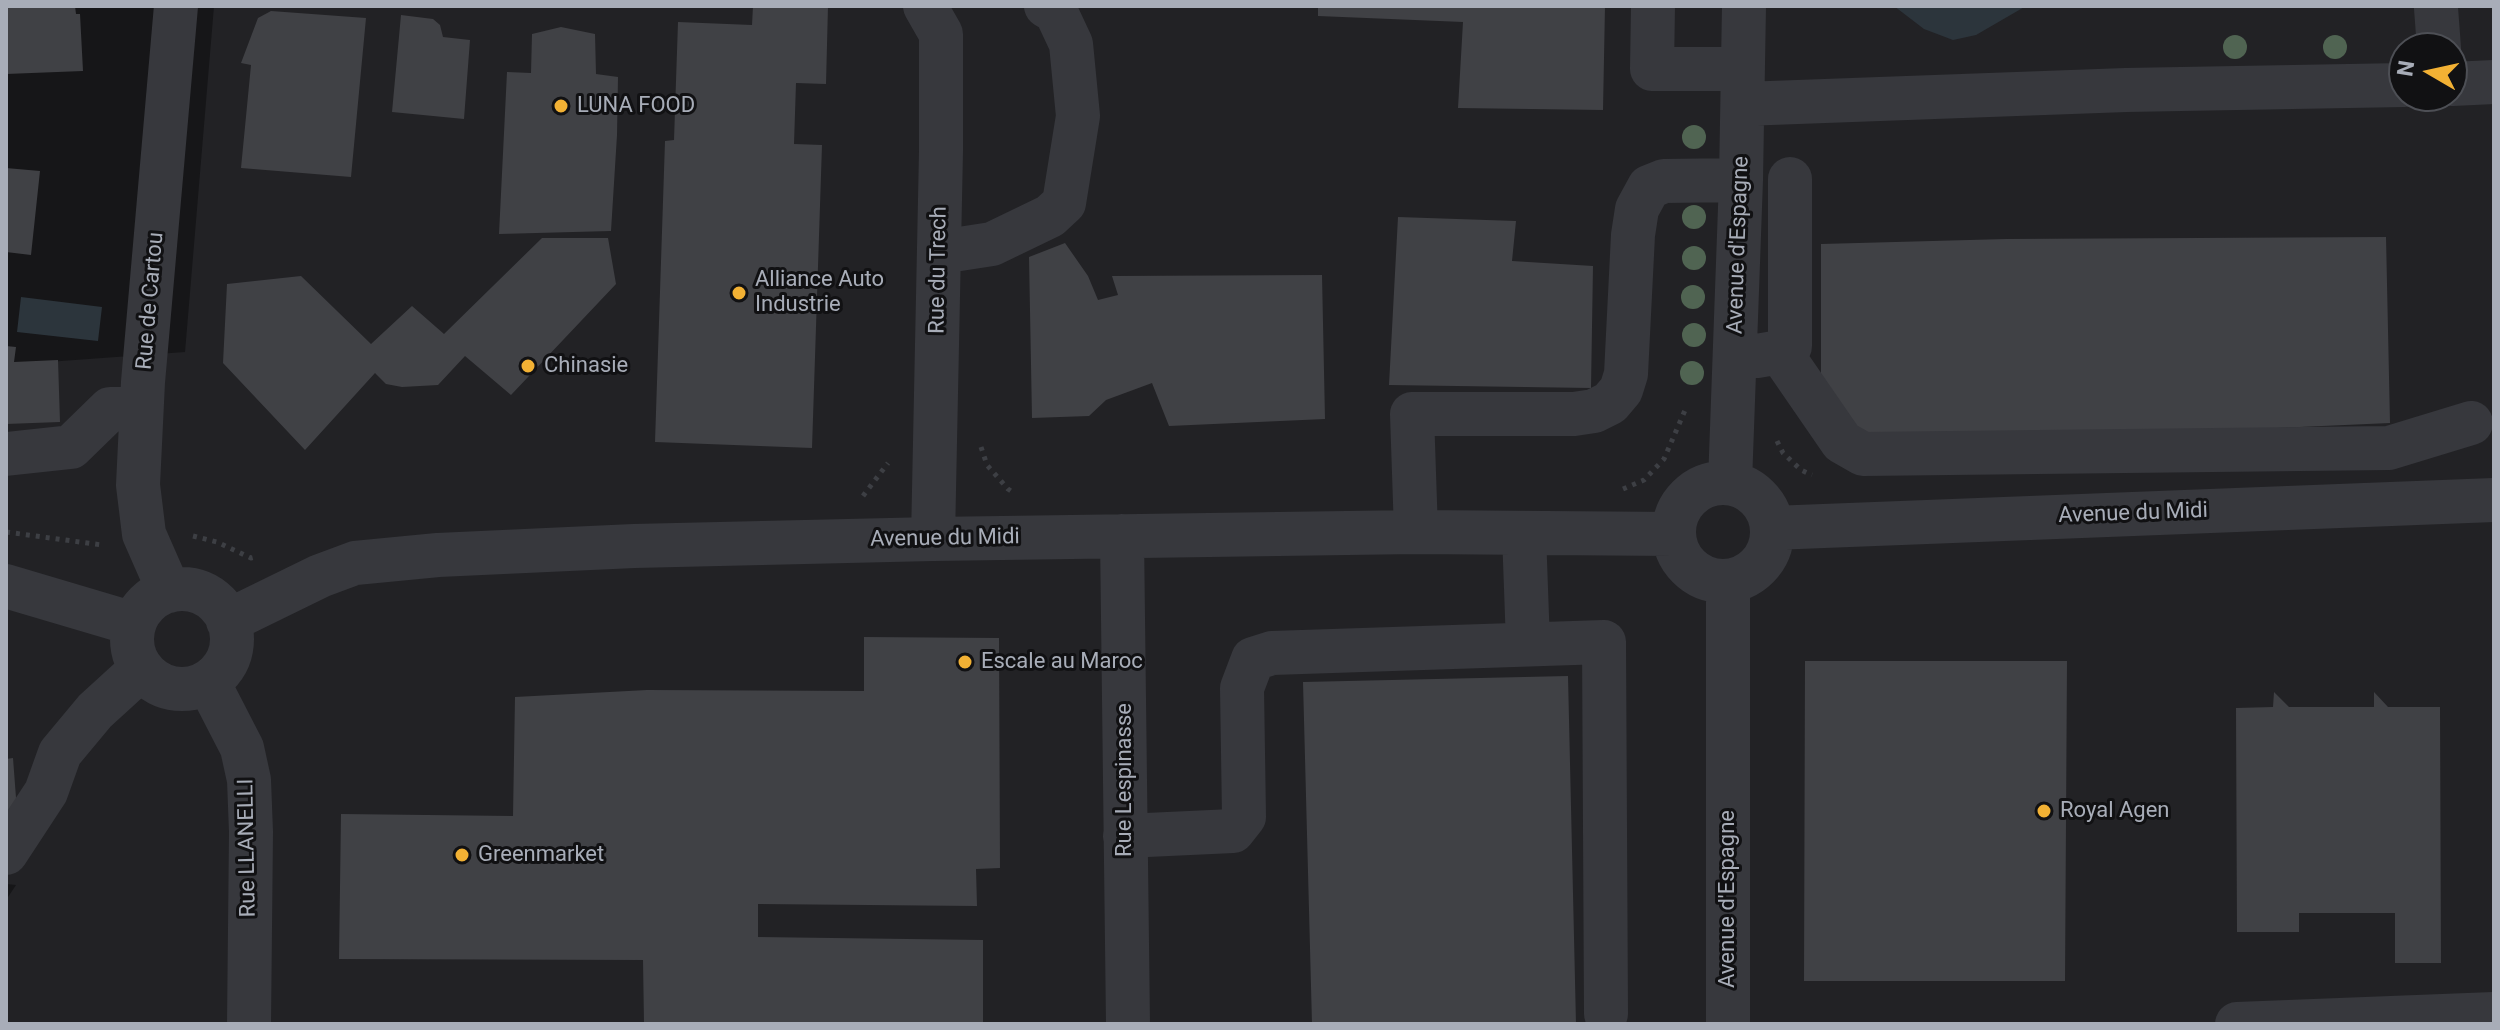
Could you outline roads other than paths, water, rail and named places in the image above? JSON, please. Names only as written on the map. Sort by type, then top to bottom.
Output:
[{"type":"street","name":"Rue de Cartou","points":[[169,591],[144,534],[138,485],[141,409],[176,6]]},
{"type":"street","name":"Rue du Trech","points":[[925,6],[941,34],[940,252],[933,539]]},
{"type":"street","points":[[940,252],[992,244],[1050,216],[1064,203],[1078,116],[1071,44],[1056,12],[1046,6]]},
{"type":"street","points":[[1653,6],[1652,69],[1743,87],[2126,90],[2388,85]]},
{"type":"street","name":"Avenue d'Espagne","points":[[1730,483],[1744,6]]},
{"type":"street","points":[[2468,83],[2494,82]]},
{"type":"street","points":[[1735,361],[1780,352],[1790,346],[1790,179]]},
{"type":"street","points":[[1416,532],[1412,414],[1574,414],[1594,411],[1610,403],[1621,390],[1626,374],[1633,235],[1637,209],[1649,187],[1664,181],[1741,180]]},
{"type":"street","points":[[1780,352],[1842,442],[1863,454],[2389,448],[2471,423]]},
{"type":"street","points":[[6,454],[71,447],[110,409],[141,409]]},
{"type":"street","points":[[1730,483],[1746,488],[1759,498],[1768,512],[1772,528],[1766,557],[1756,569],[1728,581],[1713,580],[1698,574],[1686,564],[1677,550],[1674,534],[1681,507],[1690,496],[1702,488],[1730,483]]},
{"type":"street","name":"Avenue du Midi","points":[[1772,528],[2494,500]]},
{"type":"street","name":"Avenue du Midi","points":[[228,621],[320,576],[355,563],[438,555],[933,539],[1416,532],[1674,534]]},
{"type":"street","points":[[1524,533],[1528,644]]},
{"type":"street","name":"Rue Lespinasse","points":[[1122,536],[1128,1024]]},
{"type":"street","name":"Avenue d'Espagne","points":[[1728,581],[1728,1024]]},
{"type":"street","points":[[6,586],[134,624]]},
{"type":"street","points":[[169,591],[197,591],[221,608],[228,621],[231,638],[229,655],[208,682],[180,689],[165,686],[141,669],[134,655],[134,624],[153,598],[169,591]]},
{"type":"street","points":[[1125,836],[1233,831],[1244,817],[1242,688],[1253,659],[1272,653],[1604,642],[1606,1014]]},
{"type":"street","points":[[6,853],[46,792],[60,753],[95,711],[141,669]]},
{"type":"street","name":"Rue LLANELLI","points":[[208,682],[242,748],[249,780],[249,1024]]},
{"type":"street","points":[[2237,1024],[2494,1014]]},
{"type":"place","name":"LUNA FOOD","points":[[561,106]]},
{"type":"place","name":"Alliance Auto Industrie","points":[[739,293]]},
{"type":"place","name":"Chinasie","points":[[528,366]]},
{"type":"place","name":"Escale au Maroc","points":[[965,662]]},
{"type":"place","name":"Royal Agen","points":[[2044,811]]},
{"type":"place","name":"Greenmarket","points":[[462,855]]}]
